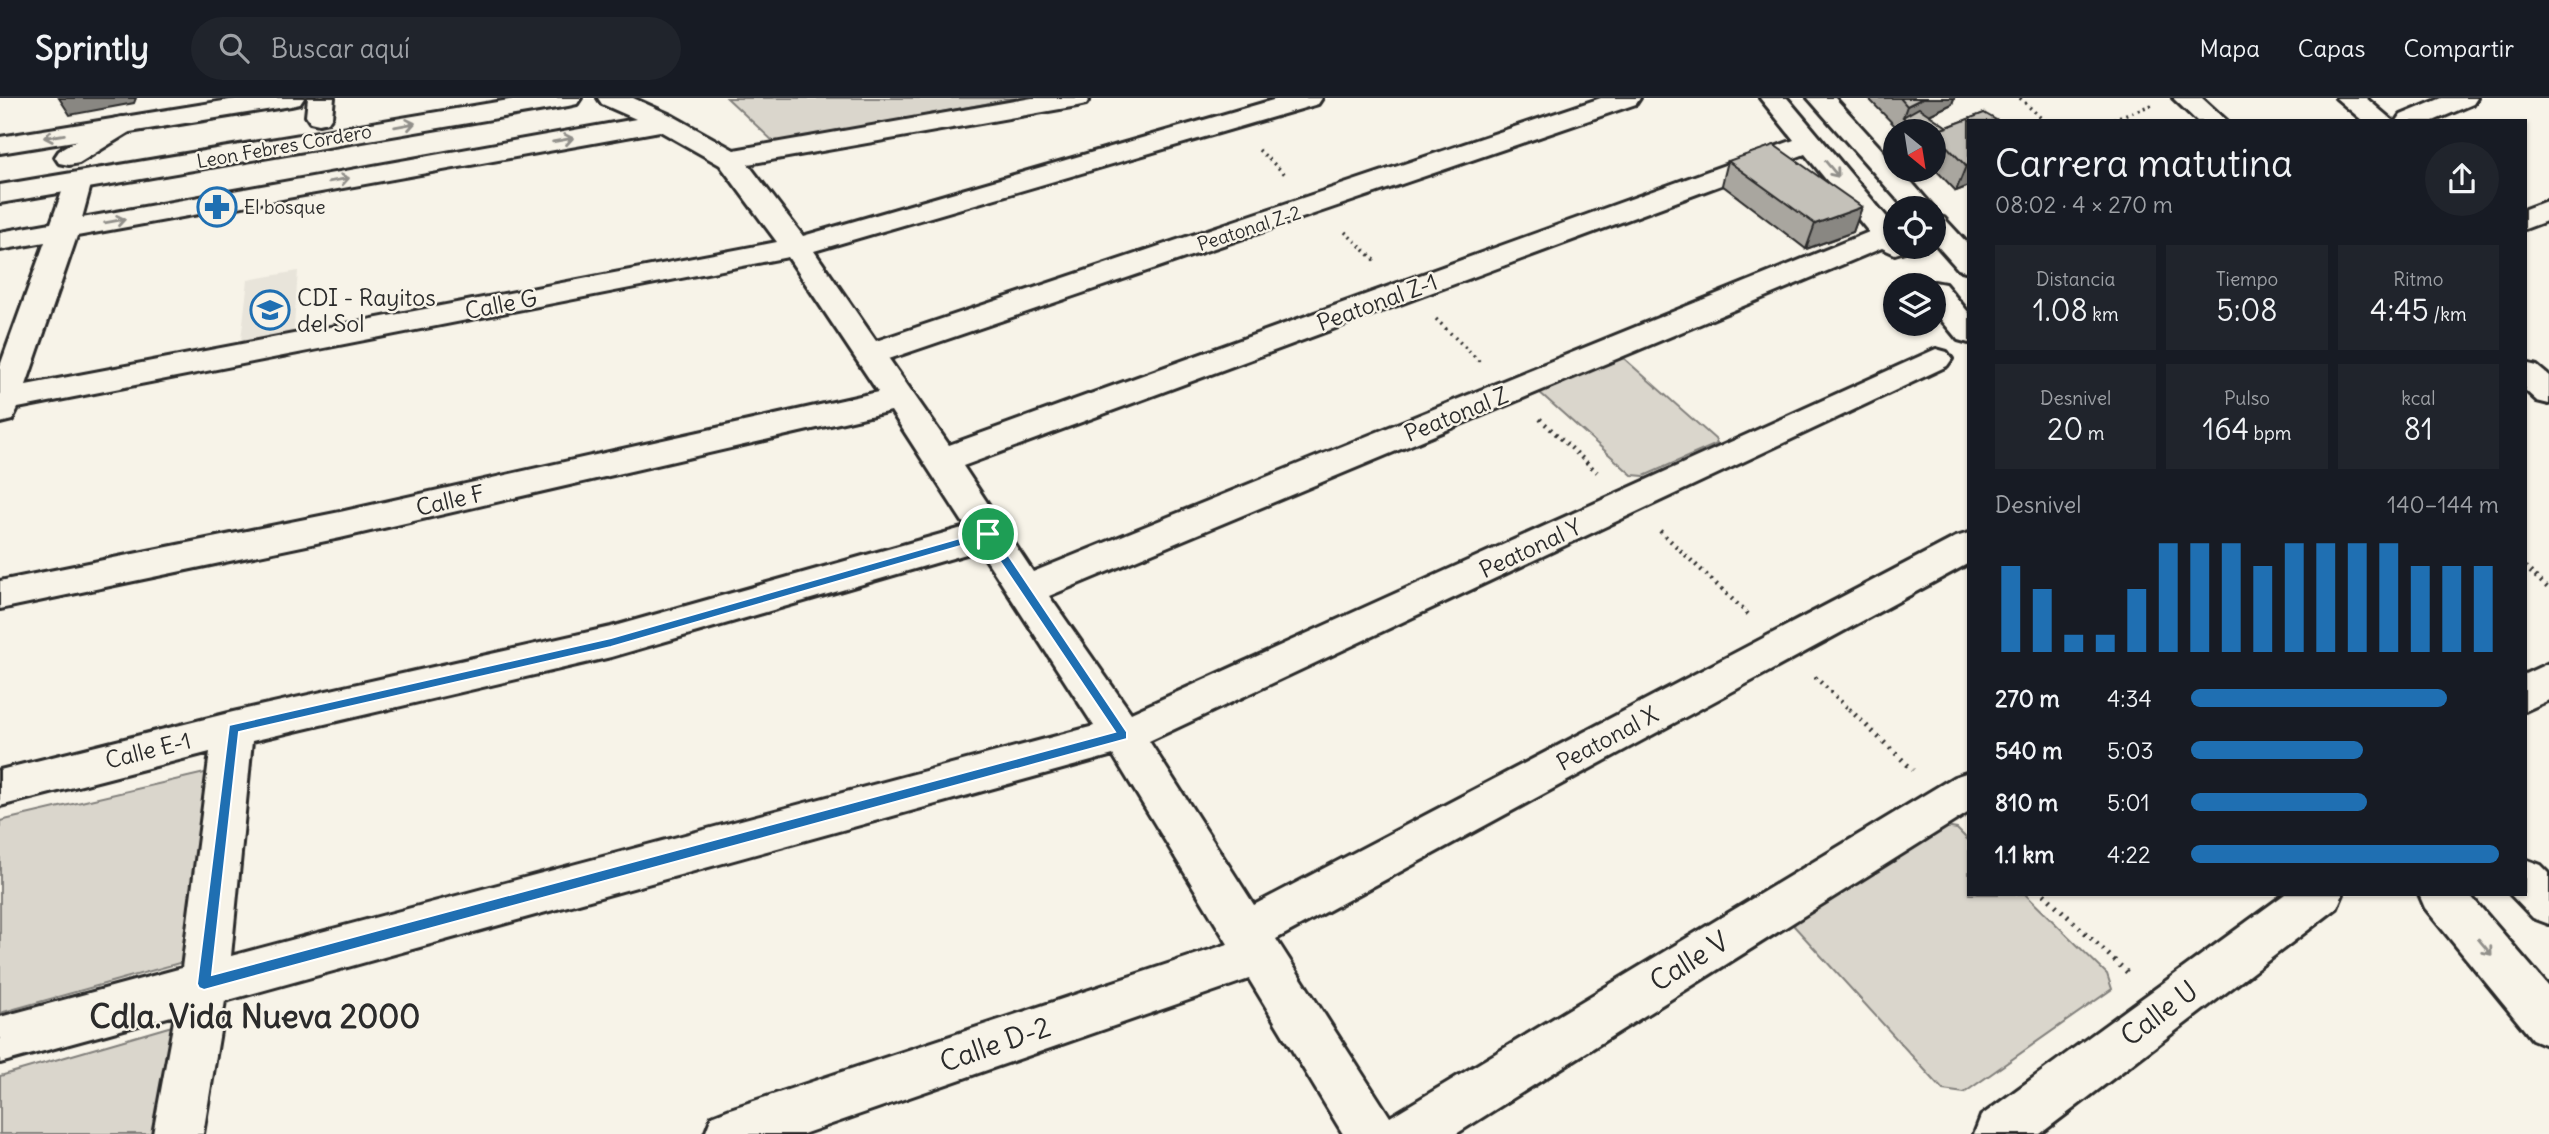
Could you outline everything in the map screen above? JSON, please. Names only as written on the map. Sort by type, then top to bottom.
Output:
[{"type":"street","points":[[0,145],[291,98]]},
{"type":"street","name":"Leon Febres Cordero","points":[[0,194],[73,169],[320,107],[424,98]]},
{"type":"street","name":"Leon Febres Cordero","points":[[0,169],[73,169],[514,103],[568,98]]},
{"type":"street","points":[[611,98],[664,122],[730,159],[796,247],[943,461],[1025,591],[1123,735],[1372,1134]]},
{"type":"street","points":[[730,159],[1077,98]]},
{"type":"street","points":[[796,247],[1309,98]]},
{"type":"street","name":"Peatonal Z-2","points":[[870,354],[1627,98]]},
{"type":"street","points":[[1773,98],[1883,230]]},
{"type":"street","points":[[1821,98],[1909,196]]},
{"type":"street","points":[[2186,98],[2212,119]]},
{"type":"street","points":[[2349,98],[2377,119]]},
{"type":"street","points":[[2415,119],[2464,98]]},
{"type":"street","points":[[0,241],[664,122]]},
{"type":"street","points":[[2,404],[64,230],[73,169],[122,125]]},
{"type":"street","name":"Peatonal Z-1","points":[[943,461],[1811,143]]},
{"type":"street","points":[[2527,219],[2549,209]]},
{"type":"street","points":[[1946,237],[1967,261]]},
{"type":"street","name":"Peatonal Z","points":[[1025,591],[1883,246]]},
{"type":"street","name":"Calle G","points":[[2,404],[796,247]]},
{"type":"street","points":[[1907,259],[1919,273]]},
{"type":"street","points":[[1946,305],[1967,331]]},
{"type":"street","name":"Peatonal Y","points":[[0,1040],[1123,735],[1936,359]]},
{"type":"street","points":[[2527,375],[2549,393]]},
{"type":"street","name":"Calle F","points":[[0,596],[353,522],[899,398]]},
{"type":"street","name":"Calle E-1","points":[[0,788],[233,729],[611,642],[988,534]]},
{"type":"street","name":"Peatonal X","points":[[1253,943],[1967,547]]},
{"type":"street","points":[[2527,694],[2549,679]]},
{"type":"street","points":[[178,1134],[204,984],[233,729]]},
{"type":"street","name":"Calle V","points":[[1409,1134],[1967,791]]},
{"type":"street","points":[[2527,881],[2549,904]]},
{"type":"street","name":"Calle U","points":[[1999,1134],[2318,896]]},
{"type":"street","points":[[2443,896],[2549,1023]]},
{"type":"street","name":"Calle D-2","points":[[730,1134],[1253,943]]},
{"type":"path","points":[[2020,98],[2042,119]]},
{"type":"path","points":[[2113,119],[2159,103]]},
{"type":"path","points":[[2527,569],[2549,589]]},
{"type":"path","points":[[2047,896],[2165,1008]]},
{"type":"shaded area","points":[[727,98],[1017,98],[775,143]]},
{"type":"shaded area","name":"CDI - Rayitos del Sol","points":[[298,271],[293,340],[240,349],[248,280]]},
{"type":"shaded area","points":[[1619,354],[1715,439],[1717,444],[1644,476],[1632,475],[1538,391]]},
{"type":"shaded area","points":[[213,771],[183,962],[0,1013],[0,821]]},
{"type":"shaded area","points":[[1939,826],[1957,829],[1967,839],[1967,896],[2027,896],[2107,974],[2112,989],[1964,1093],[1943,1090],[1794,926],[1798,913]]},
{"type":"shaded area","points":[[179,1024],[157,1134],[0,1134],[0,1076]]},
{"type":"building","points":[[1900,98],[1923,98],[1907,106]]},
{"type":"building","points":[[1919,108],[1935,119],[1905,119],[1903,117]]},
{"type":"building","points":[[1984,113],[1994,119],[1968,119]]},
{"type":"building","points":[[1967,119],[1967,166],[1946,145],[1946,127]]},
{"type":"building","points":[[1774,145],[1862,207],[1815,224],[1728,161]]},
{"type":"place","name":"El bosque","points":[[217,207]]},
{"type":"place","name":"CDI - Rayitos del Sol","points":[[270,310]]},
{"type":"district","name":"Cdla. Vida Nueva 2000","points":[[255,1016]]},
{"type":"route","points":[[988,534],[1123,735],[204,984],[233,729],[611,642],[988,534]]}]
